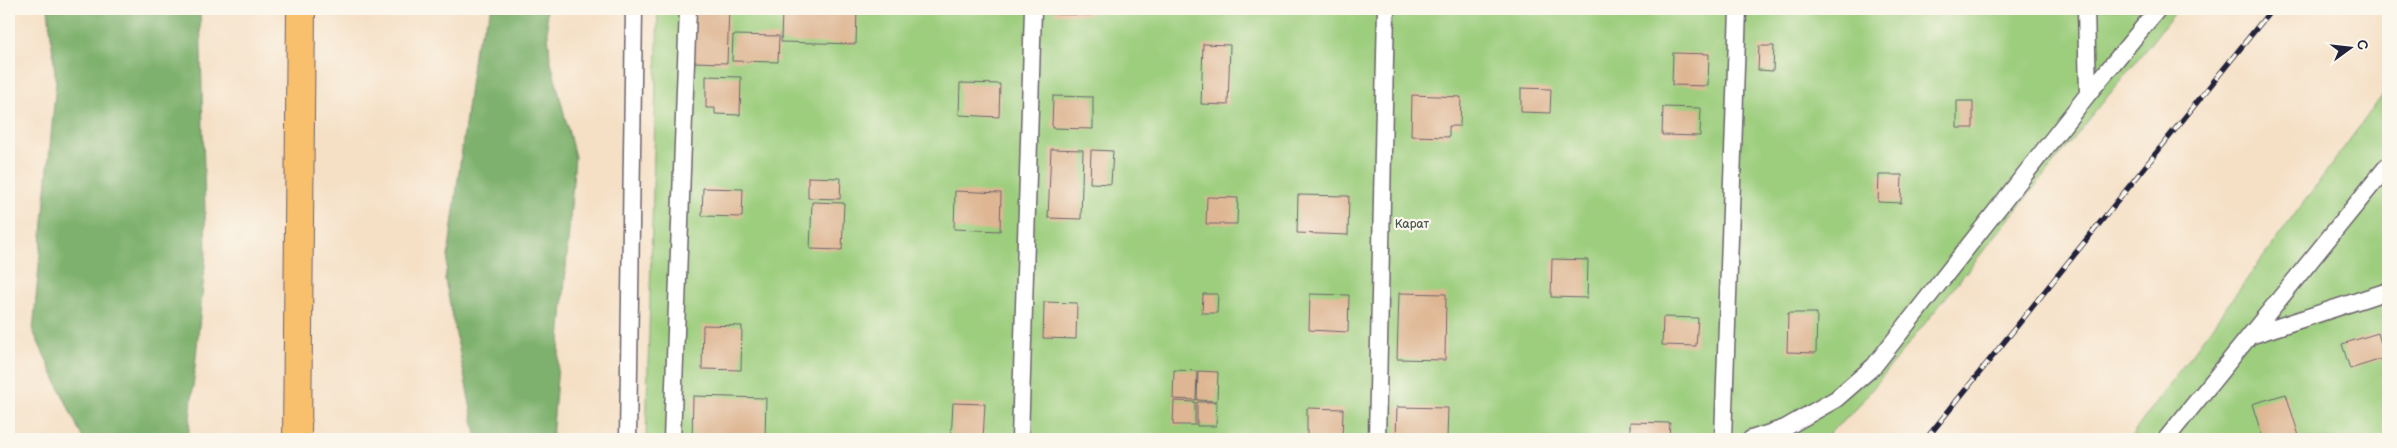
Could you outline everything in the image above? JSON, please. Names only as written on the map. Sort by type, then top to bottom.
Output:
[{"type":"main road","points":[[297,439],[301,9]]},
{"type":"lane","points":[[628,439],[634,9]]},
{"type":"lane","points":[[672,439],[688,9]]},
{"type":"lane","points":[[1020,439],[1033,9]]},
{"type":"lane","points":[[1377,439],[1386,9]]},
{"type":"lane","points":[[1723,439],[1738,9]]},
{"type":"lane","points":[[2086,9],[2088,94]]},
{"type":"lane","points":[[1751,439],[1785,428],[1836,399],[1874,366],[2088,94],[2158,9]]},
{"type":"lane","points":[[2166,439],[2388,165]]},
{"type":"lane","points":[[2252,335],[2388,291]]},
{"type":"green space","points":[[48,9],[200,9],[206,254],[188,439],[83,439],[33,331],[56,82]]},
{"type":"green space","points":[[492,9],[546,9],[550,58],[575,157],[552,439],[477,439],[445,280],[475,47]]},
{"type":"green space","name":"Карат","points":[[658,9],[2178,9],[1856,409],[1823,439],[646,439]]},
{"type":"green space","points":[[2388,88],[2388,439],[2129,439]]},
{"type":"building","points":[[694,9],[729,9],[727,63],[692,62]]},
{"type":"building","points":[[782,9],[857,9],[856,44],[781,42]]},
{"type":"building","points":[[1055,9],[1092,9],[1091,15],[1055,14]]},
{"type":"building","points":[[733,35],[779,36],[778,62],[732,61]]},
{"type":"building","points":[[1203,44],[1230,45],[1228,105],[1201,104]]},
{"type":"building","points":[[1759,46],[1774,46],[1773,71],[1758,70]]},
{"type":"building","points":[[1673,53],[1709,54],[1708,86],[1672,85]]},
{"type":"building","points":[[706,76],[741,77],[740,115],[715,114],[715,108],[706,108]]},
{"type":"building","points":[[960,83],[1000,84],[999,117],[959,115]]},
{"type":"building","points":[[1521,88],[1551,89],[1550,113],[1521,112]]},
{"type":"building","points":[[1412,95],[1461,97],[1460,126],[1449,126],[1449,137],[1411,136]]},
{"type":"building","points":[[1053,96],[1093,97],[1093,129],[1052,128]]},
{"type":"building","points":[[1957,101],[1973,101],[1973,128],[1957,128]]},
{"type":"building","points":[[1663,107],[1701,108],[1700,136],[1662,135]]},
{"type":"building","points":[[1051,149],[1083,150],[1081,219],[1048,218]]},
{"type":"building","points":[[1091,150],[1113,151],[1111,184],[1090,183]]},
{"type":"building","points":[[1879,175],[1902,175],[1901,203],[1878,202]]},
{"type":"building","points":[[808,177],[841,178],[840,199],[808,198]]},
{"type":"building","points":[[703,188],[743,189],[742,217],[702,216]]},
{"type":"building","points":[[955,191],[1001,193],[1000,231],[954,229]]},
{"type":"building","points":[[1298,195],[1349,196],[1348,235],[1297,233]]},
{"type":"building","points":[[1207,197],[1238,198],[1237,224],[1206,224]]},
{"type":"building","points":[[812,202],[844,203],[842,250],[810,249]]},
{"type":"building","points":[[1552,259],[1588,260],[1587,298],[1551,297]]},
{"type":"building","points":[[1399,293],[1446,294],[1445,360],[1397,359]]},
{"type":"building","points":[[1203,294],[1218,294],[1217,313],[1202,313]]},
{"type":"building","points":[[1310,294],[1349,295],[1348,332],[1309,330]]},
{"type":"building","points":[[1044,302],[1077,303],[1076,339],[1043,338]]},
{"type":"building","points":[[1788,313],[1817,313],[1816,353],[1787,352]]},
{"type":"building","points":[[1663,317],[1698,318],[1696,346],[1662,345]]},
{"type":"building","points":[[703,325],[742,326],[741,370],[702,369]]},
{"type":"building","points":[[2378,333],[2385,358],[2350,369],[2342,344]]},
{"type":"building","points":[[1174,370],[1197,371],[1196,400],[1173,399]]},
{"type":"building","points":[[1198,371],[1218,372],[1217,401],[1197,400]]},
{"type":"building","points":[[2286,394],[2300,439],[2263,439],[2252,404]]},
{"type":"building","points":[[693,396],[766,398],[765,439],[692,439]]},
{"type":"building","points":[[1174,401],[1195,402],[1195,425],[1173,425]]},
{"type":"building","points":[[1197,402],[1217,402],[1216,426],[1197,426]]},
{"type":"building","points":[[953,403],[985,404],[983,439],[951,439]]},
{"type":"building","points":[[1397,407],[1448,408],[1447,439],[1396,439]]},
{"type":"building","points":[[1307,408],[1343,409],[1342,439],[1307,439]]},
{"type":"building","points":[[1630,422],[1670,423],[1669,439],[1630,439]]},
{"type":"railway","points":[[1926,439],[2272,9]]}]
